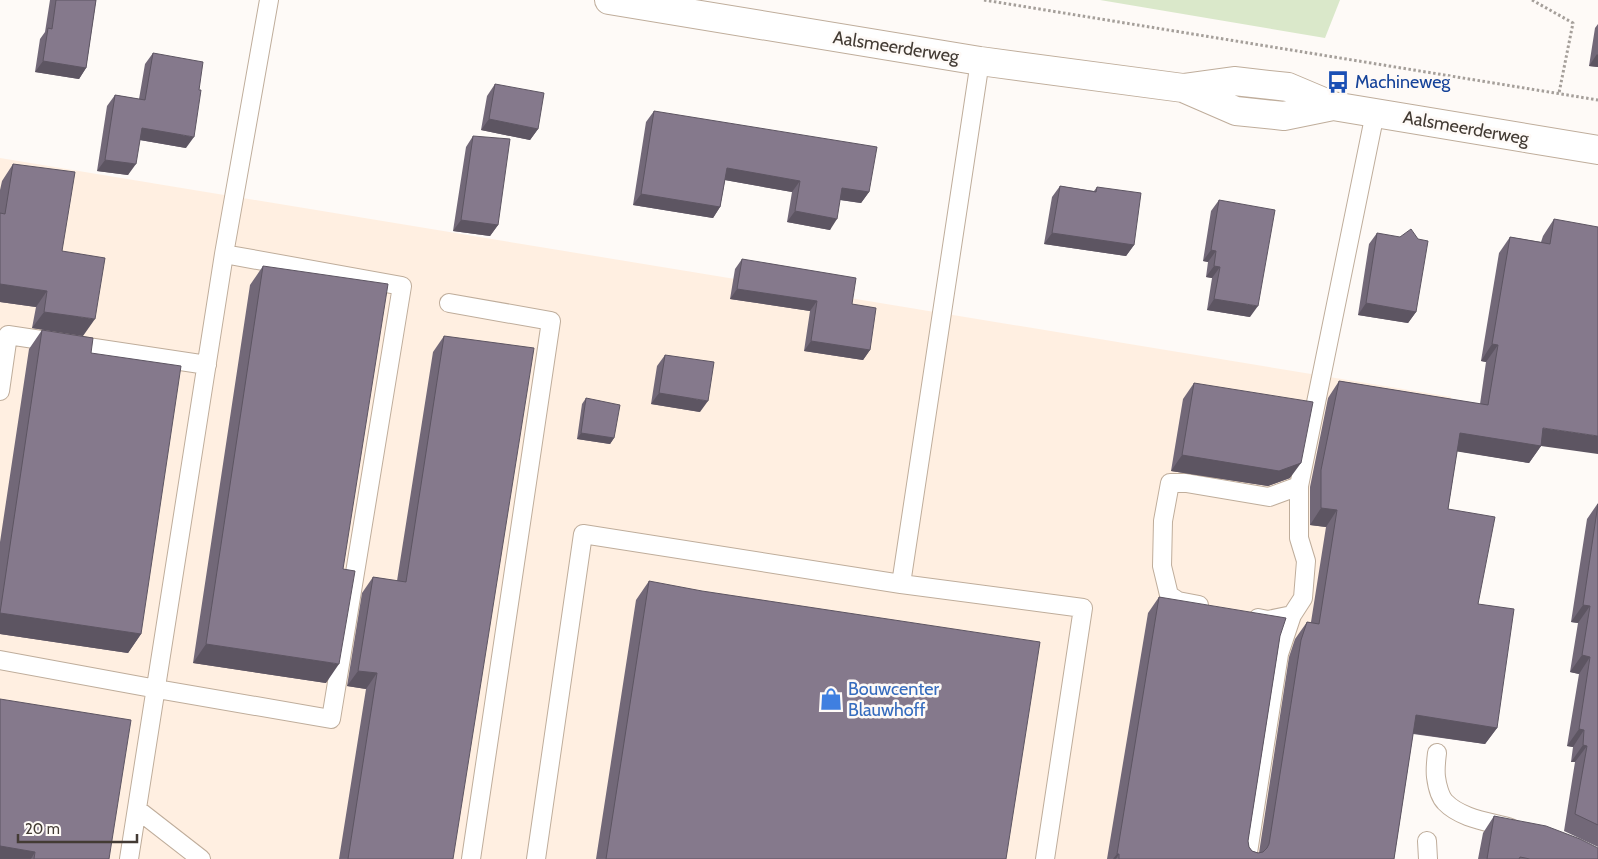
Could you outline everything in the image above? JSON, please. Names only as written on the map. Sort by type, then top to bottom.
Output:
[{"type":"street","name":"Aalsmeerderweg","points":[[610,0],[980,61],[1182,88],[1236,111],[1284,116],[1333,106],[1598,150]]},
{"type":"lane","points":[[130,859],[206,365],[269,0]]},
{"type":"lane","points":[[901,584],[980,61]]},
{"type":"lane","points":[[1247,859],[1279,654],[1292,616],[1303,598],[1306,561],[1299,538],[1299,486],[1375,112]]},
{"type":"lane","points":[[0,660],[332,719],[402,286],[224,254]]},
{"type":"lane","points":[[449,303],[551,320],[471,859]]},
{"type":"lane","points":[[0,391],[8,335],[206,365]]},
{"type":"lane","points":[[1212,608],[1178,601],[1168,595],[1162,566],[1164,521],[1170,482],[1269,497],[1299,486]]},
{"type":"lane","points":[[536,859],[583,534],[901,584],[1084,608],[1044,859]]},
{"type":"lane","points":[[1239,614],[1268,620],[1292,616]]},
{"type":"lane","points":[[1437,753],[1436,775],[1438,787],[1444,801],[1454,810],[1516,829],[1524,829]]},
{"type":"lane","points":[[138,810],[201,859]]},
{"type":"lane","points":[[1428,841],[1428,859]]},
{"type":"path","points":[[1532,0],[1573,23],[1558,93]]},
{"type":"shaded area","points":[[0,158],[1451,397],[1380,859],[0,859]]},
{"type":"green space","points":[[1100,0],[1340,0],[1325,38]]},
{"type":"building","points":[[56,0],[96,0],[86,68],[43,61],[48,28],[52,29]]},
{"type":"building","points":[[153,53],[203,62],[194,137],[142,128],[136,164],[105,160],[115,95],[145,100]]},
{"type":"building","points":[[495,84],[544,93],[538,129],[489,119]]},
{"type":"building","points":[[654,111],[877,147],[869,192],[842,188],[837,219],[795,211],[800,181],[727,168],[720,207],[641,194]]},
{"type":"building","points":[[473,136],[510,139],[498,225],[461,220]]},
{"type":"building","points":[[13,164],[75,172],[62,251],[105,258],[95,319],[44,312],[47,291],[0,284],[0,213],[5,214]]},
{"type":"building","points":[[1060,186],[1096,192],[1097,187],[1141,193],[1134,245],[1052,233]]},
{"type":"building","points":[[1219,200],[1275,210],[1258,306],[1214,299],[1220,267],[1214,266],[1216,251],[1211,250]]},
{"type":"building","points":[[1554,219],[1598,227],[1598,436],[1543,428],[1541,446],[1460,433],[1448,509],[1495,517],[1478,604],[1514,609],[1497,728],[1416,715],[1394,859],[1119,859],[1119,854],[1117,854],[1159,597],[1286,618],[1280,636],[1248,841],[1252,851],[1263,852],[1267,848],[1301,640],[1307,622],[1319,624],[1337,510],[1321,508],[1321,470],[1339,381],[1488,405],[1498,345],[1492,344],[1510,237],[1550,244]]},
{"type":"building","points":[[1411,229],[1418,239],[1428,241],[1416,312],[1366,303],[1377,233],[1400,237]]},
{"type":"building","points":[[742,259],[856,278],[852,304],[876,308],[870,350],[811,341],[817,301],[737,289]]},
{"type":"building","points":[[263,266],[388,284],[343,569],[355,571],[339,664],[206,644]]},
{"type":"building","points":[[42,330],[93,338],[91,353],[181,366],[141,634],[0,613]]},
{"type":"building","points":[[444,336],[534,348],[453,859],[348,859],[377,673],[358,671],[373,577],[406,582]]},
{"type":"building","points":[[665,355],[714,362],[708,401],[659,393]]},
{"type":"building","points":[[1194,383],[1313,402],[1301,463],[1279,471],[1182,455]]},
{"type":"building","points":[[586,398],[620,405],[614,438],[581,433]]},
{"type":"building","points":[[1598,504],[1598,825],[1575,814],[1587,746],[1583,745],[1584,730],[1579,729],[1590,657],[1582,655],[1590,606],[1583,605]]},
{"type":"building","points":[[649,581],[702,591],[1040,642],[1006,859],[606,859]]},
{"type":"building","points":[[0,699],[131,720],[109,859],[34,859],[35,852],[0,846]]},
{"type":"building","points":[[1494,816],[1546,826],[1580,839],[1598,848],[1598,859],[1530,859],[1520,857],[1519,859],[1487,859]]},
{"type":"place","name":"Machineweg","points":[[1338,82]]},
{"type":"place","name":"Bouwcenter Blauwhoff","points":[[831,699]]}]
